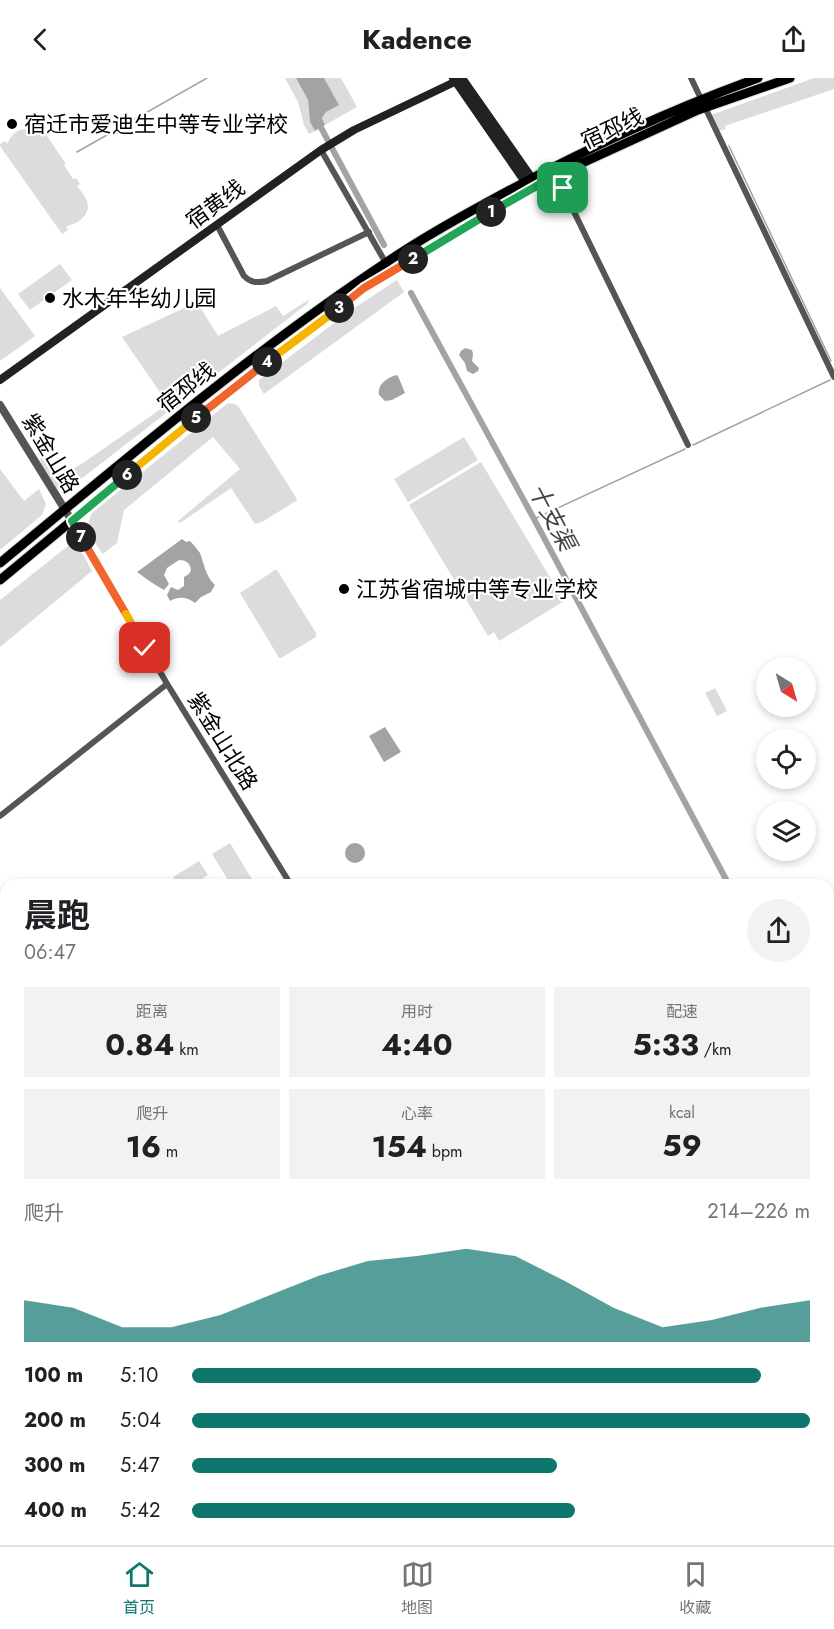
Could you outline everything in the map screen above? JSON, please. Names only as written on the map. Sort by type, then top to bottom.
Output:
[{"type":"main road","name":"宿邳线","points":[[0,579],[224,395],[364,288],[556,175],[758,78]]},
{"type":"main road","name":"宿邳线","points":[[0,563],[241,368],[386,262],[528,180],[633,129],[703,103],[790,78]]},
{"type":"main road","name":"宿黄线","points":[[0,380],[322,149],[354,130],[459,79]]},
{"type":"main road","points":[[459,79],[528,180]]},
{"type":"street","points":[[691,78],[834,377]]},
{"type":"street","points":[[322,149],[328,165],[391,272]]},
{"type":"street","points":[[556,175],[688,445]]},
{"type":"street","points":[[217,225],[244,276],[256,283],[267,281],[369,232]]},
{"type":"street","name":"紫金山路","points":[[0,405],[72,521]]},
{"type":"street","name":"紫金山北路","points":[[72,521],[167,684],[287,879]]},
{"type":"street","points":[[0,816],[167,684]]},
{"type":"shaded area","points":[[285,78],[296,78],[308,100],[310,122],[315,131],[309,134],[304,125],[298,102]]},
{"type":"shaded area","points":[[296,78],[324,78],[339,105],[326,112],[322,118],[325,125],[315,131],[310,122],[308,100]]},
{"type":"shaded area","points":[[324,78],[341,78],[357,107],[325,125],[322,118],[326,112],[338,104]]},
{"type":"shaded area","points":[[814,78],[834,78],[834,89],[725,126],[726,129],[719,131],[711,115]]},
{"type":"shaded area","points":[[36,120],[66,164],[64,165],[73,179],[76,178],[80,184],[77,186],[88,204],[84,217],[66,226],[68,230],[62,234],[0,146],[5,141],[7,144],[20,130],[39,133],[32,123]]},
{"type":"shaded area","points":[[60,264],[72,280],[30,310],[18,294]]},
{"type":"shaded area","points":[[397,280],[404,292],[264,394],[259,386],[259,380],[354,308]]},
{"type":"shaded area","points":[[0,288],[35,336],[0,361]]},
{"type":"shaded area","points":[[310,299],[307,304],[68,489],[64,491],[57,489],[41,464],[40,455],[44,453],[58,478],[168,404],[122,337],[197,302],[218,336],[276,306],[283,316]]},
{"type":"shaded area","points":[[465,348],[472,350],[472,361],[479,368],[473,374],[467,371],[459,355]]},
{"type":"shaded area","points":[[396,375],[405,393],[385,401],[379,395],[381,385]]},
{"type":"shaded area","points":[[228,403],[238,406],[297,499],[296,501],[255,524],[231,488],[180,523],[178,521],[240,469],[213,437],[124,510],[117,543],[103,554],[89,530],[89,519],[92,513]]},
{"type":"shaded area","points":[[464,437],[478,460],[408,502],[394,479]]},
{"type":"shaded area","points":[[481,462],[564,601],[499,641],[494,632],[488,636],[409,505]]},
{"type":"shaded area","points":[[0,469],[24,501],[39,489],[46,504],[42,515],[0,550]]},
{"type":"shaded area","points":[[182,539],[186,542],[190,541],[200,553],[207,574],[215,585],[211,592],[195,603],[183,598],[170,601],[167,595],[171,587],[178,590],[184,586],[184,577],[191,570],[186,561],[179,560],[167,568],[164,575],[169,584],[164,590],[137,572]]},
{"type":"shaded area","points":[[69,545],[80,551],[92,571],[0,647],[0,600]]},
{"type":"shaded area","points":[[275,570],[316,633],[316,637],[281,658],[240,593]]},
{"type":"shaded area","points":[[715,688],[727,711],[717,716],[705,693]]},
{"type":"shaded area","points":[[385,727],[401,752],[384,762],[369,736]]},
{"type":"shaded area","points":[[230,843],[252,879],[227,879],[212,854]]},
{"type":"shaded area","points":[[355,843],[362,846],[365,853],[362,860],[355,863],[348,860],[345,853],[348,846]]},
{"type":"shaded area","points":[[199,861],[208,875],[202,879],[174,879],[173,877]]},
{"type":"waterway","points":[[77,152],[207,78]]},
{"type":"waterway","name":"十支渠","points":[[318,122],[384,245]]},
{"type":"waterway","points":[[729,146],[831,361]]},
{"type":"waterway","name":"十支渠","points":[[411,293],[726,879]]},
{"type":"waterway","points":[[693,445],[830,380]]},
{"type":"waterway","points":[[534,519],[685,449]]},
{"type":"place","name":"宿迁市爱迪生中等专业学校","points":[[12,124]]},
{"type":"place","name":"水木年华幼儿园","points":[[50,298]]},
{"type":"place","name":"江苏省宿城中等专业学校","points":[[344,589]]},
{"type":"route","points":[[145,648],[72,521],[224,395],[364,288],[556,175],[563,188]]}]
